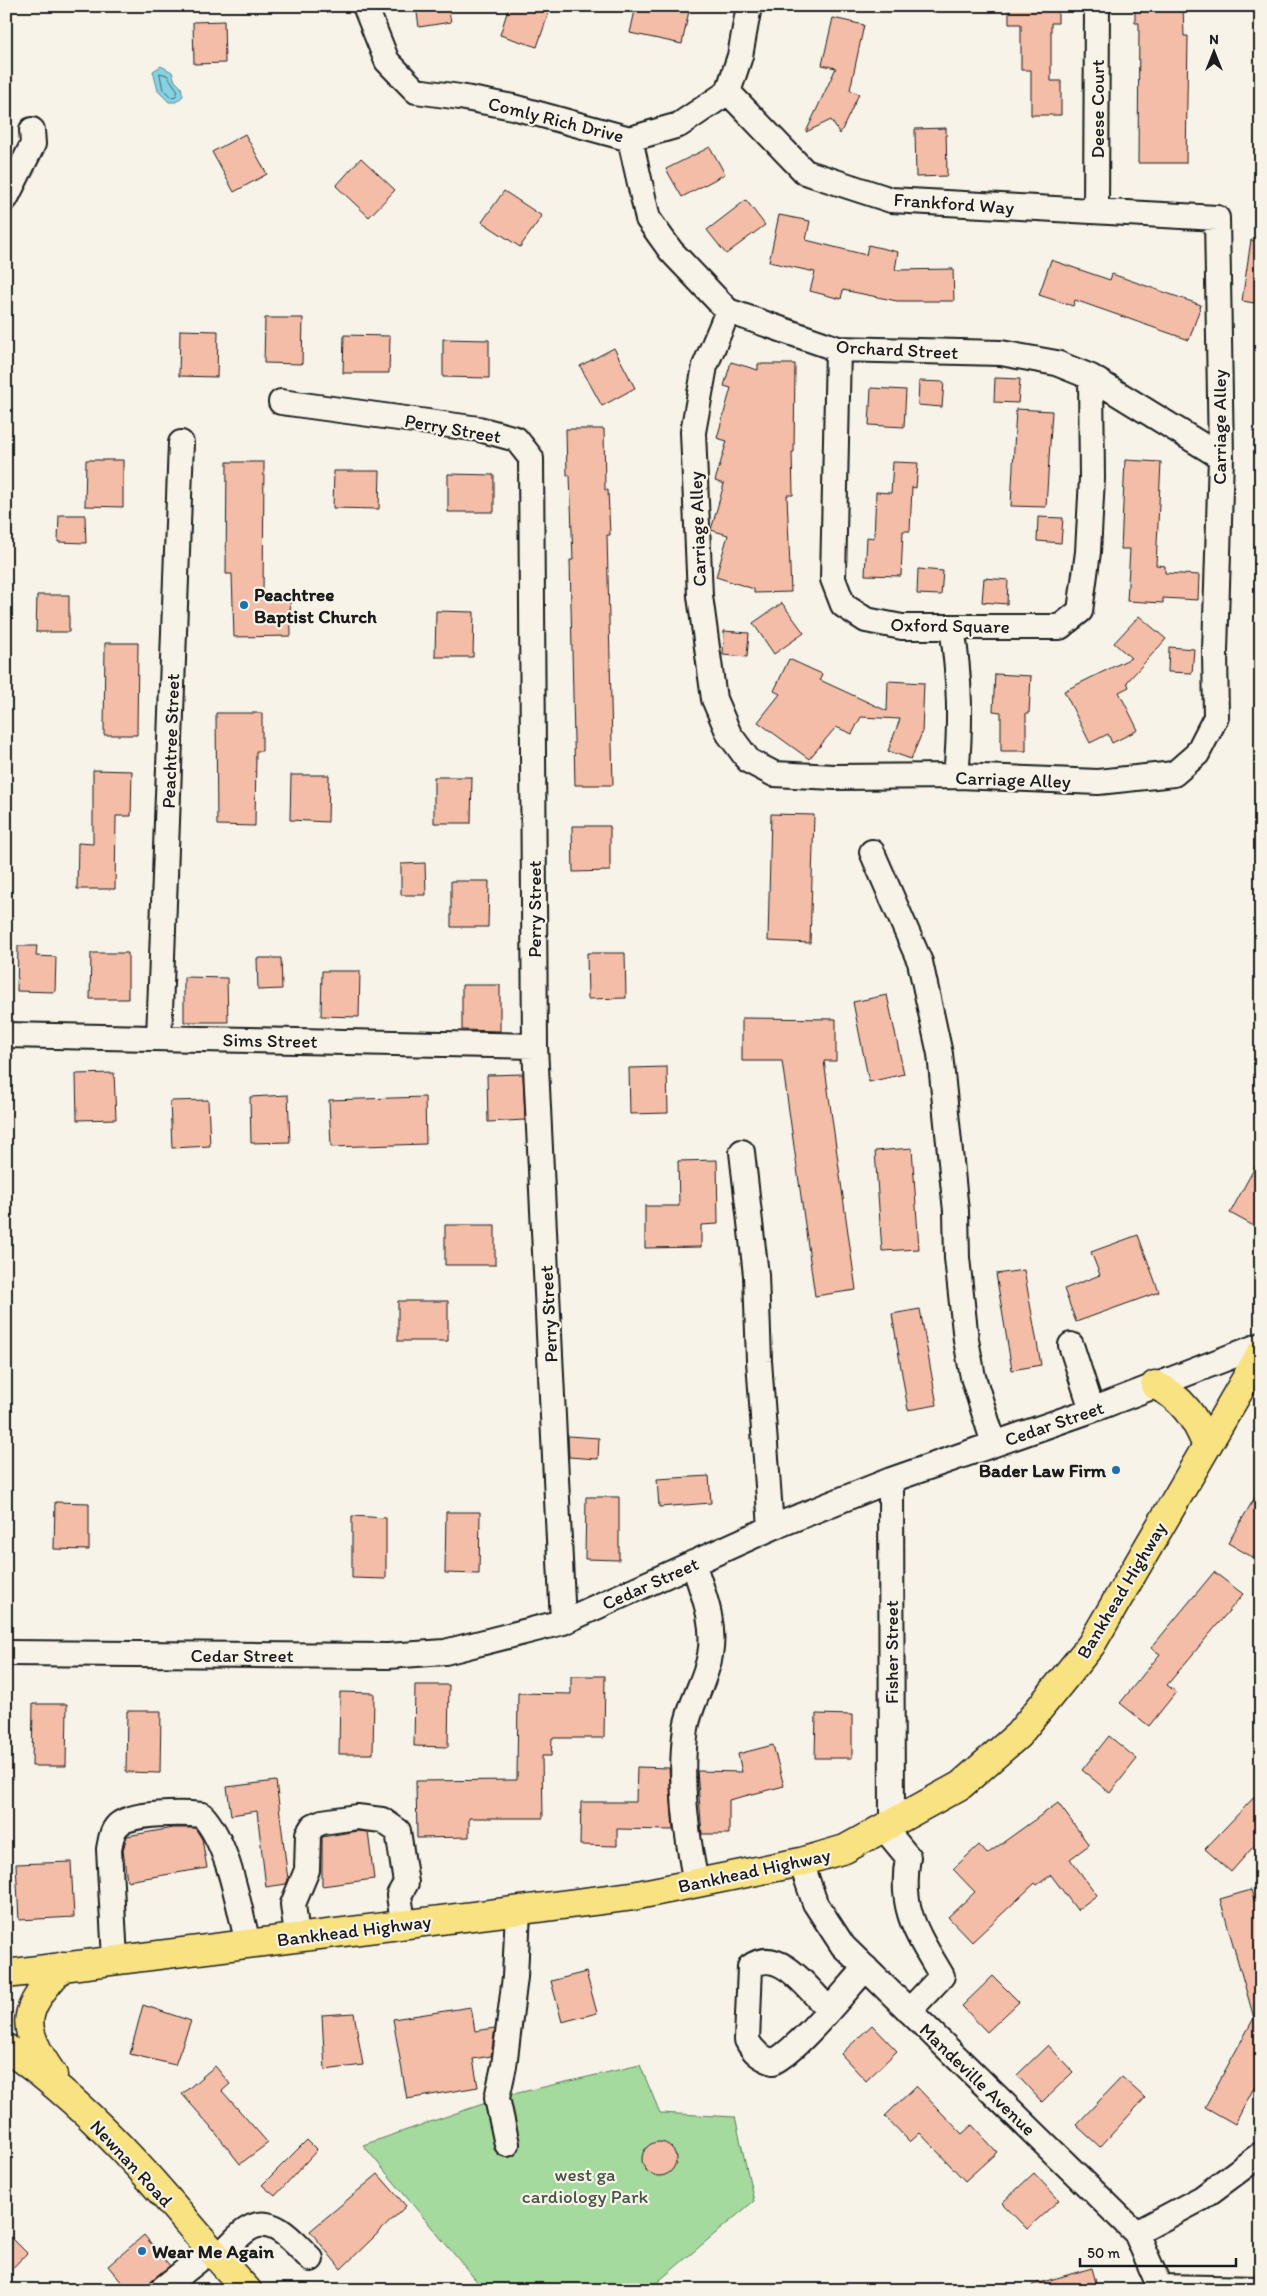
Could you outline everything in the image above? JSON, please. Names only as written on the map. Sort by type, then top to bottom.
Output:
[{"type":"main road","name":"Bankhead Highway","points":[[6,1974],[403,1923],[632,1896],[802,1862],[845,1850],[960,1785],[1018,1735],[1091,1645],[1261,1353]]},
{"type":"main road","points":[[1155,1385],[1179,1400],[1200,1429],[1207,1446]]},
{"type":"main road","points":[[63,1966],[40,1992],[30,2012],[28,2032],[38,2052],[75,2104]]},
{"type":"main road","name":"Newnan Road","points":[[6,2048],[28,2063],[75,2104],[140,2167],[213,2255],[247,2290]]},
{"type":"street","name":"Comly Rich Drive","points":[[365,6],[387,61],[416,91],[513,107],[630,139],[679,126],[728,92]]},
{"type":"street","points":[[728,92],[740,56],[749,6]]},
{"type":"street","name":"Deese Court","points":[[1096,212],[1097,6]]},
{"type":"street","name":"Frankford Way","points":[[728,92],[805,172],[891,200],[1217,218]]},
{"type":"street","points":[[6,198],[30,150],[32,130]]},
{"type":"street","name":"Orchard Street","points":[[630,139],[648,220],[671,251],[728,311],[838,350],[1002,353],[1056,363],[1091,377],[1221,457]]},
{"type":"street","name":"Carriage Alley","points":[[728,311],[705,366],[694,432],[700,596],[714,699],[729,734],[749,761],[774,774],[834,777],[956,776],[1098,782],[1174,774],[1197,754],[1216,718],[1215,650],[1221,457],[1217,218]]},
{"type":"street","name":"Oxford Square","points":[[838,350],[833,579],[843,605],[866,620],[902,627],[1060,627],[1080,611],[1088,552],[1092,478],[1091,377]]},
{"type":"street","name":"Perry Street","points":[[281,402],[479,429],[516,439],[531,458],[535,1046],[563,1622]]},
{"type":"street","name":"Peachtree Street","points":[[159,1038],[182,443]]},
{"type":"street","points":[[952,627],[960,685],[961,728],[956,776]]},
{"type":"street","points":[[872,852],[920,962],[940,1054],[955,1202],[957,1258],[966,1340],[973,1377],[994,1444]]},
{"type":"street","name":"Sims Street","points":[[6,1035],[535,1046]]},
{"type":"street","points":[[742,1152],[756,1275],[759,1361],[771,1528]]},
{"type":"street","points":[[1071,1344],[1092,1410]]},
{"type":"street","name":"Cedar Street","points":[[6,1653],[398,1655],[445,1652],[563,1622],[771,1528],[891,1480],[1092,1410],[1261,1345]]},
{"type":"street","name":"Fisher Street","points":[[888,1826],[891,1480]]},
{"type":"street","points":[[693,1563],[712,1619],[710,1656],[686,1727],[684,1802],[688,1842],[696,1883]]},
{"type":"street","points":[[115,1959],[110,1850],[112,1832],[120,1823],[137,1818],[182,1813],[202,1815],[212,1826],[225,1860],[248,1943]]},
{"type":"street","points":[[297,1937],[294,1904],[307,1870],[308,1834],[313,1826],[348,1818],[382,1820],[398,1831],[406,1884],[399,1895],[403,1923]]},
{"type":"street","points":[[888,1826],[908,1857],[904,1881],[906,1903],[912,1922],[942,1976],[909,2011]]},
{"type":"street","name":"Mandeville Avenue","points":[[802,1862],[815,1902],[843,1946],[1136,2233],[1161,2288]]},
{"type":"street","points":[[507,2144],[497,2098],[504,2066],[515,1977],[518,1910]]},
{"type":"street","points":[[828,2009],[866,1968]]},
{"type":"street","points":[[1136,2233],[1202,2198],[1261,2154]]},
{"type":"street","points":[[162,2290],[251,2228],[261,2225],[274,2227],[311,2259]]},
{"type":"street","points":[[1161,2288],[1261,2289]]},
{"type":"green space","name":"west ga cardiology Park","points":[[640,2065],[660,2113],[735,2117],[754,2201],[648,2290],[484,2290],[363,2145],[509,2095]]},
{"type":"water","points":[[161,66],[172,72],[175,81],[181,87],[183,96],[176,102],[169,102],[158,91],[153,71]]},
{"type":"building","points":[[416,6],[448,6],[451,22],[419,27]]},
{"type":"building","points":[[509,6],[551,6],[537,47],[500,35]]},
{"type":"building","points":[[636,6],[690,6],[682,44],[630,33]]},
{"type":"building","points":[[1009,6],[1058,6],[1058,23],[1051,23],[1051,81],[1061,81],[1061,115],[1031,115],[1031,70],[1021,70],[1021,24],[1009,24]]},
{"type":"building","points":[[1135,6],[1183,6],[1184,36],[1188,36],[1186,163],[1138,163],[1139,23],[1135,23]]},
{"type":"building","points":[[833,18],[864,25],[850,90],[859,94],[840,134],[831,120],[806,132],[836,68],[822,65]]},
{"type":"building","points":[[224,21],[225,63],[194,64],[193,22]]},
{"type":"building","points":[[946,128],[947,176],[916,177],[915,129]]},
{"type":"building","points":[[245,134],[267,174],[234,192],[212,152]]},
{"type":"building","points":[[710,147],[725,174],[682,197],[666,169]]},
{"type":"building","points":[[361,158],[395,190],[369,217],[336,186]]},
{"type":"building","points":[[504,191],[542,216],[520,247],[482,222]]},
{"type":"building","points":[[746,200],[765,225],[726,254],[707,230]]},
{"type":"building","points":[[779,215],[810,221],[806,240],[866,255],[868,245],[898,252],[895,270],[953,269],[954,301],[897,301],[843,290],[841,299],[810,291],[815,272],[769,262]]},
{"type":"building","points":[[1251,240],[1261,241],[1261,304],[1242,301]]},
{"type":"building","points":[[1051,260],[1110,280],[1112,274],[1201,305],[1189,340],[1075,300],[1073,306],[1039,295]]},
{"type":"building","points":[[265,318],[303,318],[302,364],[264,363]]},
{"type":"building","points":[[180,330],[218,331],[217,377],[179,376]]},
{"type":"building","points":[[344,335],[390,336],[389,373],[343,373]]},
{"type":"building","points":[[443,339],[489,340],[489,378],[443,377]]},
{"type":"building","points":[[614,348],[635,388],[602,406],[580,366]]},
{"type":"building","points":[[731,362],[758,370],[758,364],[795,364],[794,452],[792,452],[793,495],[787,495],[791,592],[754,593],[754,589],[716,577],[728,535],[711,530],[724,484],[715,481],[727,441],[717,438],[731,388],[724,386]]},
{"type":"building","points":[[995,378],[1020,379],[1018,403],[994,402]]},
{"type":"building","points":[[919,381],[944,382],[942,407],[918,405]]},
{"type":"building","points":[[871,388],[906,390],[904,427],[869,425]]},
{"type":"building","points":[[1016,409],[1052,411],[1046,507],[1011,506]]},
{"type":"building","points":[[566,429],[604,429],[605,490],[608,490],[610,535],[607,535],[613,785],[575,785],[570,560],[573,560],[570,475],[567,475]]},
{"type":"building","points":[[86,460],[123,460],[123,507],[85,506]]},
{"type":"building","points":[[1125,460],[1161,462],[1156,565],[1165,566],[1165,573],[1199,575],[1198,600],[1163,598],[1163,603],[1127,601],[1130,549],[1121,549]]},
{"type":"building","points":[[227,462],[264,462],[263,595],[290,594],[291,636],[234,637],[232,574],[226,574]]},
{"type":"building","points":[[893,462],[918,463],[916,488],[912,487],[910,531],[903,531],[901,576],[865,575],[867,537],[874,538],[876,492],[891,493]]},
{"type":"building","points":[[334,471],[380,471],[379,509],[333,508]]},
{"type":"building","points":[[448,474],[494,475],[494,512],[448,512]]},
{"type":"building","points":[[59,515],[85,515],[86,543],[58,542]]},
{"type":"building","points":[[1038,517],[1063,518],[1061,543],[1037,541]]},
{"type":"building","points":[[918,569],[943,571],[941,595],[917,594]]},
{"type":"building","points":[[984,578],[1008,580],[1007,604],[982,602]]},
{"type":"building","points":[[37,595],[69,595],[69,632],[36,632]]},
{"type":"building","points":[[782,603],[804,633],[774,654],[753,623]]},
{"type":"building","points":[[436,611],[474,612],[473,657],[435,657]]},
{"type":"building","points":[[1139,616],[1166,639],[1127,682],[1129,687],[1119,692],[1138,730],[1112,743],[1108,734],[1090,743],[1064,691],[1131,658],[1114,643]]},
{"type":"building","points":[[724,631],[749,633],[747,657],[723,655]]},
{"type":"building","points":[[105,643],[138,643],[137,735],[104,735]]},
{"type":"building","points":[[1169,647],[1194,649],[1192,673],[1168,672]]},
{"type":"building","points":[[789,659],[822,674],[820,680],[887,711],[888,681],[924,683],[922,733],[911,759],[888,751],[900,719],[861,717],[852,734],[836,727],[809,759],[758,722],[780,694],[774,691]]},
{"type":"building","points":[[995,674],[1031,676],[1029,713],[1026,713],[1026,751],[1001,751],[1001,712],[993,711]]},
{"type":"building","points":[[216,713],[262,713],[262,751],[256,751],[255,826],[217,825]]},
{"type":"building","points":[[93,770],[132,771],[131,816],[116,816],[115,889],[77,889],[78,843],[93,844]]},
{"type":"building","points":[[291,775],[329,775],[328,822],[290,820]]},
{"type":"building","points":[[434,777],[472,777],[471,823],[434,823]]},
{"type":"building","points":[[771,814],[814,815],[810,943],[768,941]]},
{"type":"building","points":[[572,826],[610,826],[610,871],[573,872]]},
{"type":"building","points":[[425,863],[426,895],[401,895],[401,864]]},
{"type":"building","points":[[451,881],[489,881],[488,927],[451,927]]},
{"type":"building","points":[[18,946],[37,946],[36,956],[56,957],[55,992],[17,991]]},
{"type":"building","points":[[91,953],[128,953],[128,999],[90,999]]},
{"type":"building","points":[[587,953],[625,953],[626,998],[588,999]]},
{"type":"building","points":[[257,958],[281,958],[282,989],[258,990]]},
{"type":"building","points":[[322,971],[360,971],[359,1017],[321,1016]]},
{"type":"building","points":[[184,977],[227,978],[228,1022],[184,1022]]},
{"type":"building","points":[[462,985],[500,985],[500,1031],[462,1030]]},
{"type":"building","points":[[887,995],[904,1074],[869,1082],[853,1002]]},
{"type":"building","points":[[742,1018],[836,1019],[836,1061],[824,1061],[856,1290],[815,1296],[782,1061],[742,1061]]},
{"type":"building","points":[[667,1067],[668,1113],[630,1114],[629,1068]]},
{"type":"building","points":[[114,1073],[116,1119],[77,1120],[76,1074]]},
{"type":"building","points":[[523,1074],[525,1120],[488,1122],[487,1075]]},
{"type":"building","points":[[288,1095],[290,1142],[251,1143],[250,1097]]},
{"type":"building","points":[[425,1097],[426,1144],[331,1147],[329,1100]]},
{"type":"building","points":[[208,1100],[210,1146],[172,1148],[170,1101]]},
{"type":"building","points":[[912,1148],[919,1249],[882,1251],[875,1151]]},
{"type":"building","points":[[1261,1156],[1261,1230],[1230,1213]]},
{"type":"building","points":[[717,1160],[718,1224],[701,1225],[701,1247],[645,1248],[645,1206],[679,1206],[678,1161]]},
{"type":"building","points":[[445,1225],[495,1225],[495,1265],[445,1265]]},
{"type":"building","points":[[1138,1235],[1159,1292],[1076,1322],[1064,1289],[1100,1275],[1091,1252]]},
{"type":"building","points":[[1024,1270],[1041,1365],[1012,1370],[996,1274]]},
{"type":"building","points":[[398,1301],[448,1301],[448,1341],[398,1341]]},
{"type":"building","points":[[920,1309],[937,1405],[908,1410],[892,1314]]},
{"type":"building","points":[[568,1436],[599,1438],[598,1459],[569,1457]]},
{"type":"building","points":[[709,1476],[711,1503],[659,1507],[657,1479]]},
{"type":"building","points":[[1261,1487],[1261,1562],[1228,1543]]},
{"type":"building","points":[[586,1497],[619,1497],[619,1560],[585,1559]]},
{"type":"building","points":[[55,1502],[89,1503],[89,1550],[54,1549]]},
{"type":"building","points":[[446,1512],[480,1512],[479,1574],[445,1573]]},
{"type":"building","points":[[352,1516],[386,1518],[386,1579],[352,1578]]},
{"type":"building","points":[[1214,1572],[1243,1594],[1167,1685],[1176,1692],[1149,1726],[1120,1703],[1160,1654],[1151,1648]]},
{"type":"building","points":[[571,1676],[605,1676],[604,1738],[552,1738],[551,1756],[542,1756],[543,1818],[469,1818],[469,1837],[417,1838],[416,1781],[517,1780],[518,1693],[571,1694]]},
{"type":"building","points":[[415,1685],[449,1685],[448,1747],[414,1746]]},
{"type":"building","points":[[340,1692],[374,1693],[373,1754],[339,1754]]},
{"type":"building","points":[[33,1704],[67,1704],[66,1766],[32,1766]]},
{"type":"building","points":[[127,1711],[161,1711],[160,1773],[126,1772]]},
{"type":"building","points":[[816,1714],[852,1715],[852,1758],[815,1758]]},
{"type":"building","points":[[1109,1736],[1137,1759],[1110,1793],[1082,1770]]},
{"type":"building","points":[[773,1745],[784,1786],[729,1800],[729,1834],[702,1834],[697,1771],[742,1772],[738,1754]]},
{"type":"building","points":[[637,1767],[669,1768],[673,1830],[617,1829],[617,1846],[580,1845],[581,1802],[636,1802]]},
{"type":"building","points":[[276,1781],[288,1880],[286,1884],[266,1887],[257,1811],[231,1815],[227,1787]]},
{"type":"building","points":[[1261,1790],[1261,1838],[1231,1872],[1205,1849]]},
{"type":"building","points":[[1058,1803],[1089,1845],[1070,1859],[1097,1895],[1077,1910],[1051,1875],[1037,1885],[1035,1883],[972,1942],[948,1917],[975,1892],[953,1869],[979,1845],[987,1854]]},
{"type":"building","points":[[173,1828],[195,1828],[202,1839],[207,1868],[127,1881],[123,1850],[127,1836]]},
{"type":"building","points":[[357,1831],[368,1832],[374,1879],[322,1886],[322,1837]]},
{"type":"building","points":[[71,1862],[74,1917],[19,1920],[16,1864]]},
{"type":"building","points":[[1251,1890],[1261,1922],[1261,2074],[1235,2124],[1205,2107],[1254,2018],[1220,1899]]},
{"type":"building","points":[[586,1972],[597,2013],[562,2022],[551,1981]]},
{"type":"building","points":[[993,1976],[1019,2002],[987,2032],[962,2006]]},
{"type":"building","points":[[143,2005],[191,2021],[175,2065],[130,2054]]},
{"type":"building","points":[[471,2007],[475,2031],[495,2028],[491,2056],[473,2059],[478,2087],[407,2099],[393,2019]]},
{"type":"building","points":[[354,2013],[363,2065],[325,2070],[322,2015]]},
{"type":"building","points":[[872,2025],[897,2051],[866,2081],[841,2054]]},
{"type":"building","points":[[1048,2045],[1073,2072],[1042,2102],[1017,2075]]},
{"type":"building","points":[[215,2066],[230,2084],[222,2091],[268,2143],[240,2164],[182,2094]]},
{"type":"building","points":[[1122,2077],[1145,2098],[1100,2147],[1076,2125]]},
{"type":"building","points":[[916,2086],[962,2134],[972,2125],[997,2152],[965,2181],[920,2133],[910,2142],[885,2116]]},
{"type":"building","points":[[307,2140],[317,2150],[275,2196],[262,2185]]},
{"type":"building","points":[[659,2142],[666,2143],[671,2147],[675,2152],[675,2166],[671,2171],[666,2175],[659,2176],[652,2175],[647,2171],[643,2166],[642,2159],[643,2152],[647,2147],[652,2143]]},
{"type":"building","points":[[1034,2173],[1059,2200],[1027,2229],[1002,2203]]},
{"type":"building","points":[[378,2174],[406,2206],[341,2269],[310,2231]]},
{"type":"building","points":[[6,2232],[27,2253],[6,2275]]},
{"type":"building","name":"Wear Me Again","points":[[144,2235],[170,2266],[152,2280],[148,2290],[128,2290],[108,2266]]},
{"type":"building","points":[[1092,2268],[1098,2290],[1033,2290],[1032,2285]]},
{"type":"place","name":"Peachtree Baptist Church","points":[[244,605]]},
{"type":"place","name":"Bader Law Firm","points":[[1116,1470]]},
{"type":"place","name":"Wear Me Again","points":[[142,2251]]}]
